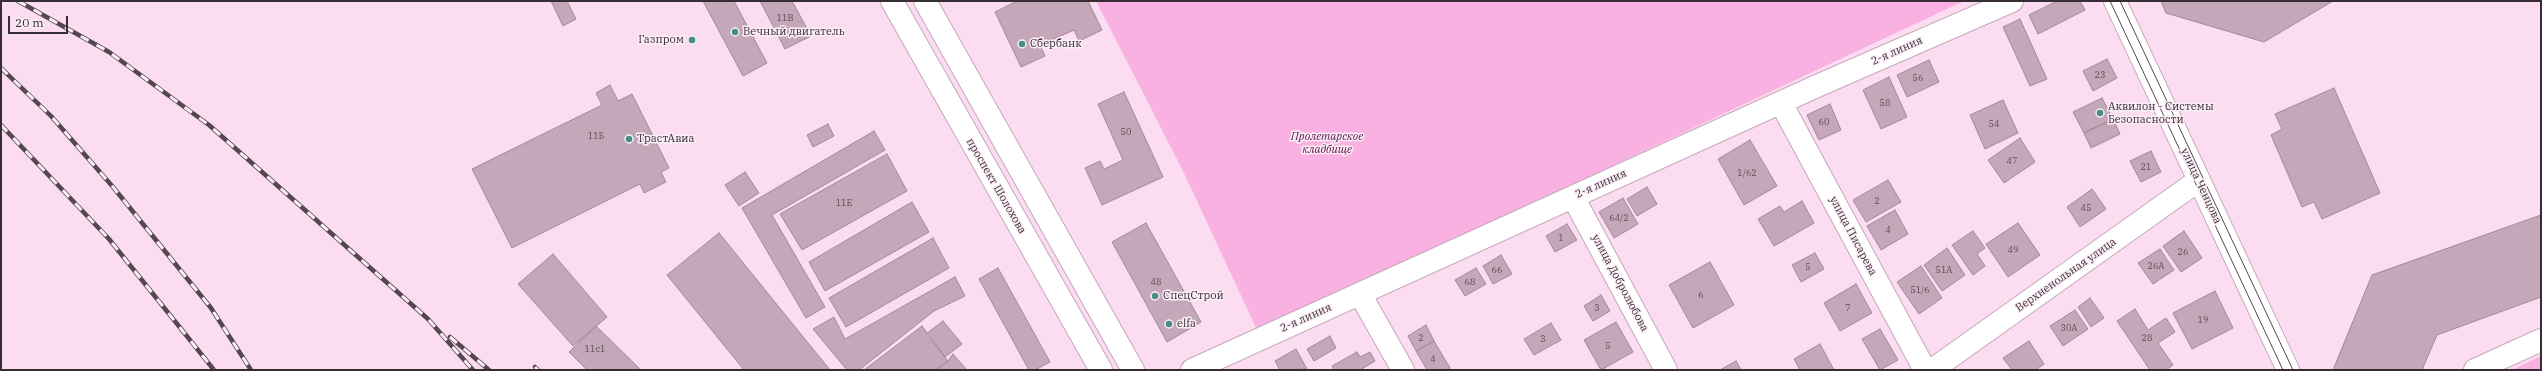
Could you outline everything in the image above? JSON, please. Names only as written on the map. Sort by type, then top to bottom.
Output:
[{"type":"street","name":"проспект Шолохова","points":[[892,1],[1101,370]]},
{"type":"street","points":[[926,1],[1133,370]]},
{"type":"street","name":"2-я линия","points":[[1192,370],[1781,103],[2012,1]]},
{"type":"street","name":"улица Ченцова","points":[[2115,1],[2288,370]]},
{"type":"street","name":"улица Писарева","points":[[1781,103],[1925,370]]},
{"type":"street","name":"Верхненольная улица","points":[[1932,370],[2199,180]]},
{"type":"street","name":"улица Добролюбова","points":[[1573,197],[1666,370]]},
{"type":"street","points":[[1360,294],[1403,370]]},
{"type":"street","points":[[2475,370],[2541,340]]},
{"type":"green space","name":"Пролетарское кладбище","points":[[1096,1],[1964,1],[1258,332],[1183,171]]},
{"type":"green space","points":[[2541,356],[2541,370],[2512,370]]},
{"type":"building","points":[[551,1],[567,1],[576,19],[563,26]]},
{"type":"building","name":"Вечный двигатель","points":[[703,1],[734,1],[767,63],[743,76]]},
{"type":"building","name":"Вечный двигатель","points":[[760,1],[792,1],[811,36],[785,49]]},
{"type":"building","points":[[1017,1],[1088,1],[1102,30],[1079,41],[1074,30],[1040,45],[1045,56],[1021,67],[995,12]]},
{"type":"building","points":[[2057,1],[2080,1],[2085,10],[2038,34],[2029,15]]},
{"type":"building","points":[[2161,1],[2333,1],[2264,42],[2166,13]]},
{"type":"building","points":[[2020,19],[2047,79],[2030,86],[2003,27]]},
{"type":"building","points":[[2107,59],[2117,78],[2093,91],[2083,71]]},
{"type":"building","points":[[1929,60],[1939,82],[1907,97],[1897,75]]},
{"type":"building","points":[[1889,77],[1907,117],[1881,129],[1863,90]]},
{"type":"building","points":[[610,85],[618,101],[632,94],[669,168],[661,172],[666,182],[644,193],[640,184],[512,248],[472,169],[602,105],[596,93]]},
{"type":"building","points":[[2334,88],[2380,193],[2322,219],[2314,202],[2302,207],[2271,135],[2282,129],[2275,114]]},
{"type":"building","points":[[1124,92],[1163,177],[1102,205],[1085,168],[1100,161],[1104,169],[1123,160],[1098,104]]},
{"type":"building","points":[[2102,98],[2113,119],[2084,133],[2073,112]]},
{"type":"building","points":[[2003,100],[2018,133],[1985,149],[1970,115]]},
{"type":"building","points":[[1830,104],[1841,130],[1819,140],[1807,115]]},
{"type":"building","points":[[2113,119],[2120,134],[2091,148],[2084,133]]},
{"type":"building","points":[[828,124],[834,136],[813,147],[807,135]]},
{"type":"building","points":[[874,131],[885,150],[772,215],[825,307],[806,318],[742,208]]},
{"type":"building","points":[[2020,138],[2035,162],[2004,183],[1988,160]]},
{"type":"building","points":[[1750,140],[1777,186],[1744,205],[1718,159]]},
{"type":"building","points":[[2151,151],[2161,172],[2141,182],[2130,161]]},
{"type":"building","points":[[887,154],[907,191],[802,250],[780,214]]},
{"type":"building","points":[[745,172],[759,193],[739,206],[725,185]]},
{"type":"building","points":[[1888,180],[1901,202],[1866,222],[1853,200]]},
{"type":"building","points":[[1647,187],[1657,204],[1637,216],[1627,199]]},
{"type":"building","points":[[2092,189],[2106,209],[2080,227],[2067,207]]},
{"type":"building","points":[[1623,198],[1638,224],[1614,238],[1599,212]]},
{"type":"building","points":[[1802,201],[1814,223],[1774,246],[1758,219],[1780,206],[1784,212]]},
{"type":"building","points":[[912,202],[929,232],[825,291],[809,262]]},
{"type":"building","points":[[1895,210],[1908,234],[1881,250],[1867,226]]},
{"type":"building","points":[[2541,215],[2541,297],[2437,335],[2422,370],[2333,370],[2372,275]]},
{"type":"building","points":[[1146,223],[1201,322],[1167,342],[1112,242]]},
{"type":"building","points":[[2018,223],[2040,255],[2008,277],[1986,244]]},
{"type":"building","points":[[1567,224],[1577,240],[1555,252],[1546,236]]},
{"type":"building","points":[[1973,231],[1985,248],[1977,254],[1985,266],[1973,275],[1952,245]]},
{"type":"building","points":[[2184,231],[2202,258],[2181,272],[2163,246]]},
{"type":"building","points":[[719,233],[830,370],[744,370],[667,275]]},
{"type":"building","points":[[933,238],[949,268],[846,327],[829,298]]},
{"type":"building","points":[[1947,248],[1965,275],[1942,291],[1924,265]]},
{"type":"building","points":[[2160,249],[2174,270],[2153,284],[2138,263]]},
{"type":"building","points":[[1815,253],[1824,269],[1801,282],[1792,265]]},
{"type":"building","points":[[553,254],[607,317],[573,346],[518,284]]},
{"type":"building","points":[[1501,255],[1512,274],[1493,284],[1483,266]]},
{"type":"building","points":[[1710,262],[1734,305],[1693,328],[1669,285]]},
{"type":"building","points":[[1921,266],[1942,298],[1919,314],[1897,282]]},
{"type":"building","points":[[998,268],[1050,362],[1035,370],[1029,370],[979,279]]},
{"type":"building","points":[[1476,268],[1486,284],[1465,296],[1455,280]]},
{"type":"building","points":[[955,277],[965,296],[934,311],[859,370],[847,370],[813,329],[834,317],[845,339]]},
{"type":"building","points":[[1856,284],[1872,313],[1840,331],[1824,303]]},
{"type":"building","points":[[2215,291],[2233,328],[2192,349],[2173,313]]},
{"type":"building","points":[[1601,295],[1610,311],[1593,321],[1584,306]]},
{"type":"building","points":[[2090,298],[2104,318],[2091,327],[2078,307]]},
{"type":"building","points":[[2135,309],[2148,330],[2166,318],[2175,332],[2158,343],[2173,365],[2166,370],[2150,370],[2117,321]]},
{"type":"building","points":[[2075,310],[2088,329],[2063,346],[2050,326]]},
{"type":"building","points":[[943,321],[962,344],[945,357],[926,334]]},
{"type":"building","points":[[1616,322],[1633,352],[1601,370],[1584,340]]},
{"type":"building","points":[[1551,323],[1561,340],[1534,355],[1524,339]]},
{"type":"building","points":[[1426,325],[1434,341],[1416,351],[1408,336]]},
{"type":"building","points":[[596,326],[641,370],[587,370],[569,352]]},
{"type":"building","points":[[922,326],[948,361],[936,370],[864,370]]},
{"type":"building","points":[[1880,329],[1898,360],[1880,370],[1862,339]]},
{"type":"building","points":[[1330,336],[1336,348],[1314,361],[1307,349]]},
{"type":"building","points":[[1434,341],[1450,368],[1447,370],[1427,370],[1416,351]]},
{"type":"building","points":[[2029,341],[2044,364],[2036,370],[2012,370],[2003,358]]},
{"type":"building","points":[[1820,344],[1834,370],[1800,370],[1794,359]]},
{"type":"building","points":[[1296,349],[1307,369],[1280,370],[1275,361]]},
{"type":"building","points":[[1357,352],[1360,357],[1370,352],[1375,361],[1360,370],[1334,370],[1332,366]]},
{"type":"building","points":[[953,354],[967,370],[936,370],[948,361]]},
{"type":"building","points":[[1736,361],[1741,370],[1720,370]]},
{"type":"tram line","points":[[2110,1],[2283,370]]},
{"type":"tram line","points":[[2120,1],[2293,370]]},
{"type":"railway","points":[[18,1],[109,52],[209,125],[428,319],[473,370]]},
{"type":"railway","points":[[1,68],[51,116],[113,187],[211,308],[251,370]]},
{"type":"railway","points":[[1,125],[109,239],[214,370]]},
{"type":"railway","points":[[450,337],[489,370]]},
{"type":"railway","points":[[535,367],[538,370]]},
{"type":"place","name":"Вечный двигатель","points":[[735,32]]},
{"type":"place","name":"Газпром","points":[[692,40]]},
{"type":"place","name":"Сбербанк","points":[[1022,44]]},
{"type":"place","name":"Аквилон - Системы Безопасности","points":[[2100,113]]},
{"type":"place","name":"ТрастАвиа","points":[[629,139]]},
{"type":"place","name":"СпецСтрой","points":[[1155,296]]},
{"type":"place","name":"elfa","points":[[1169,324]]}]
